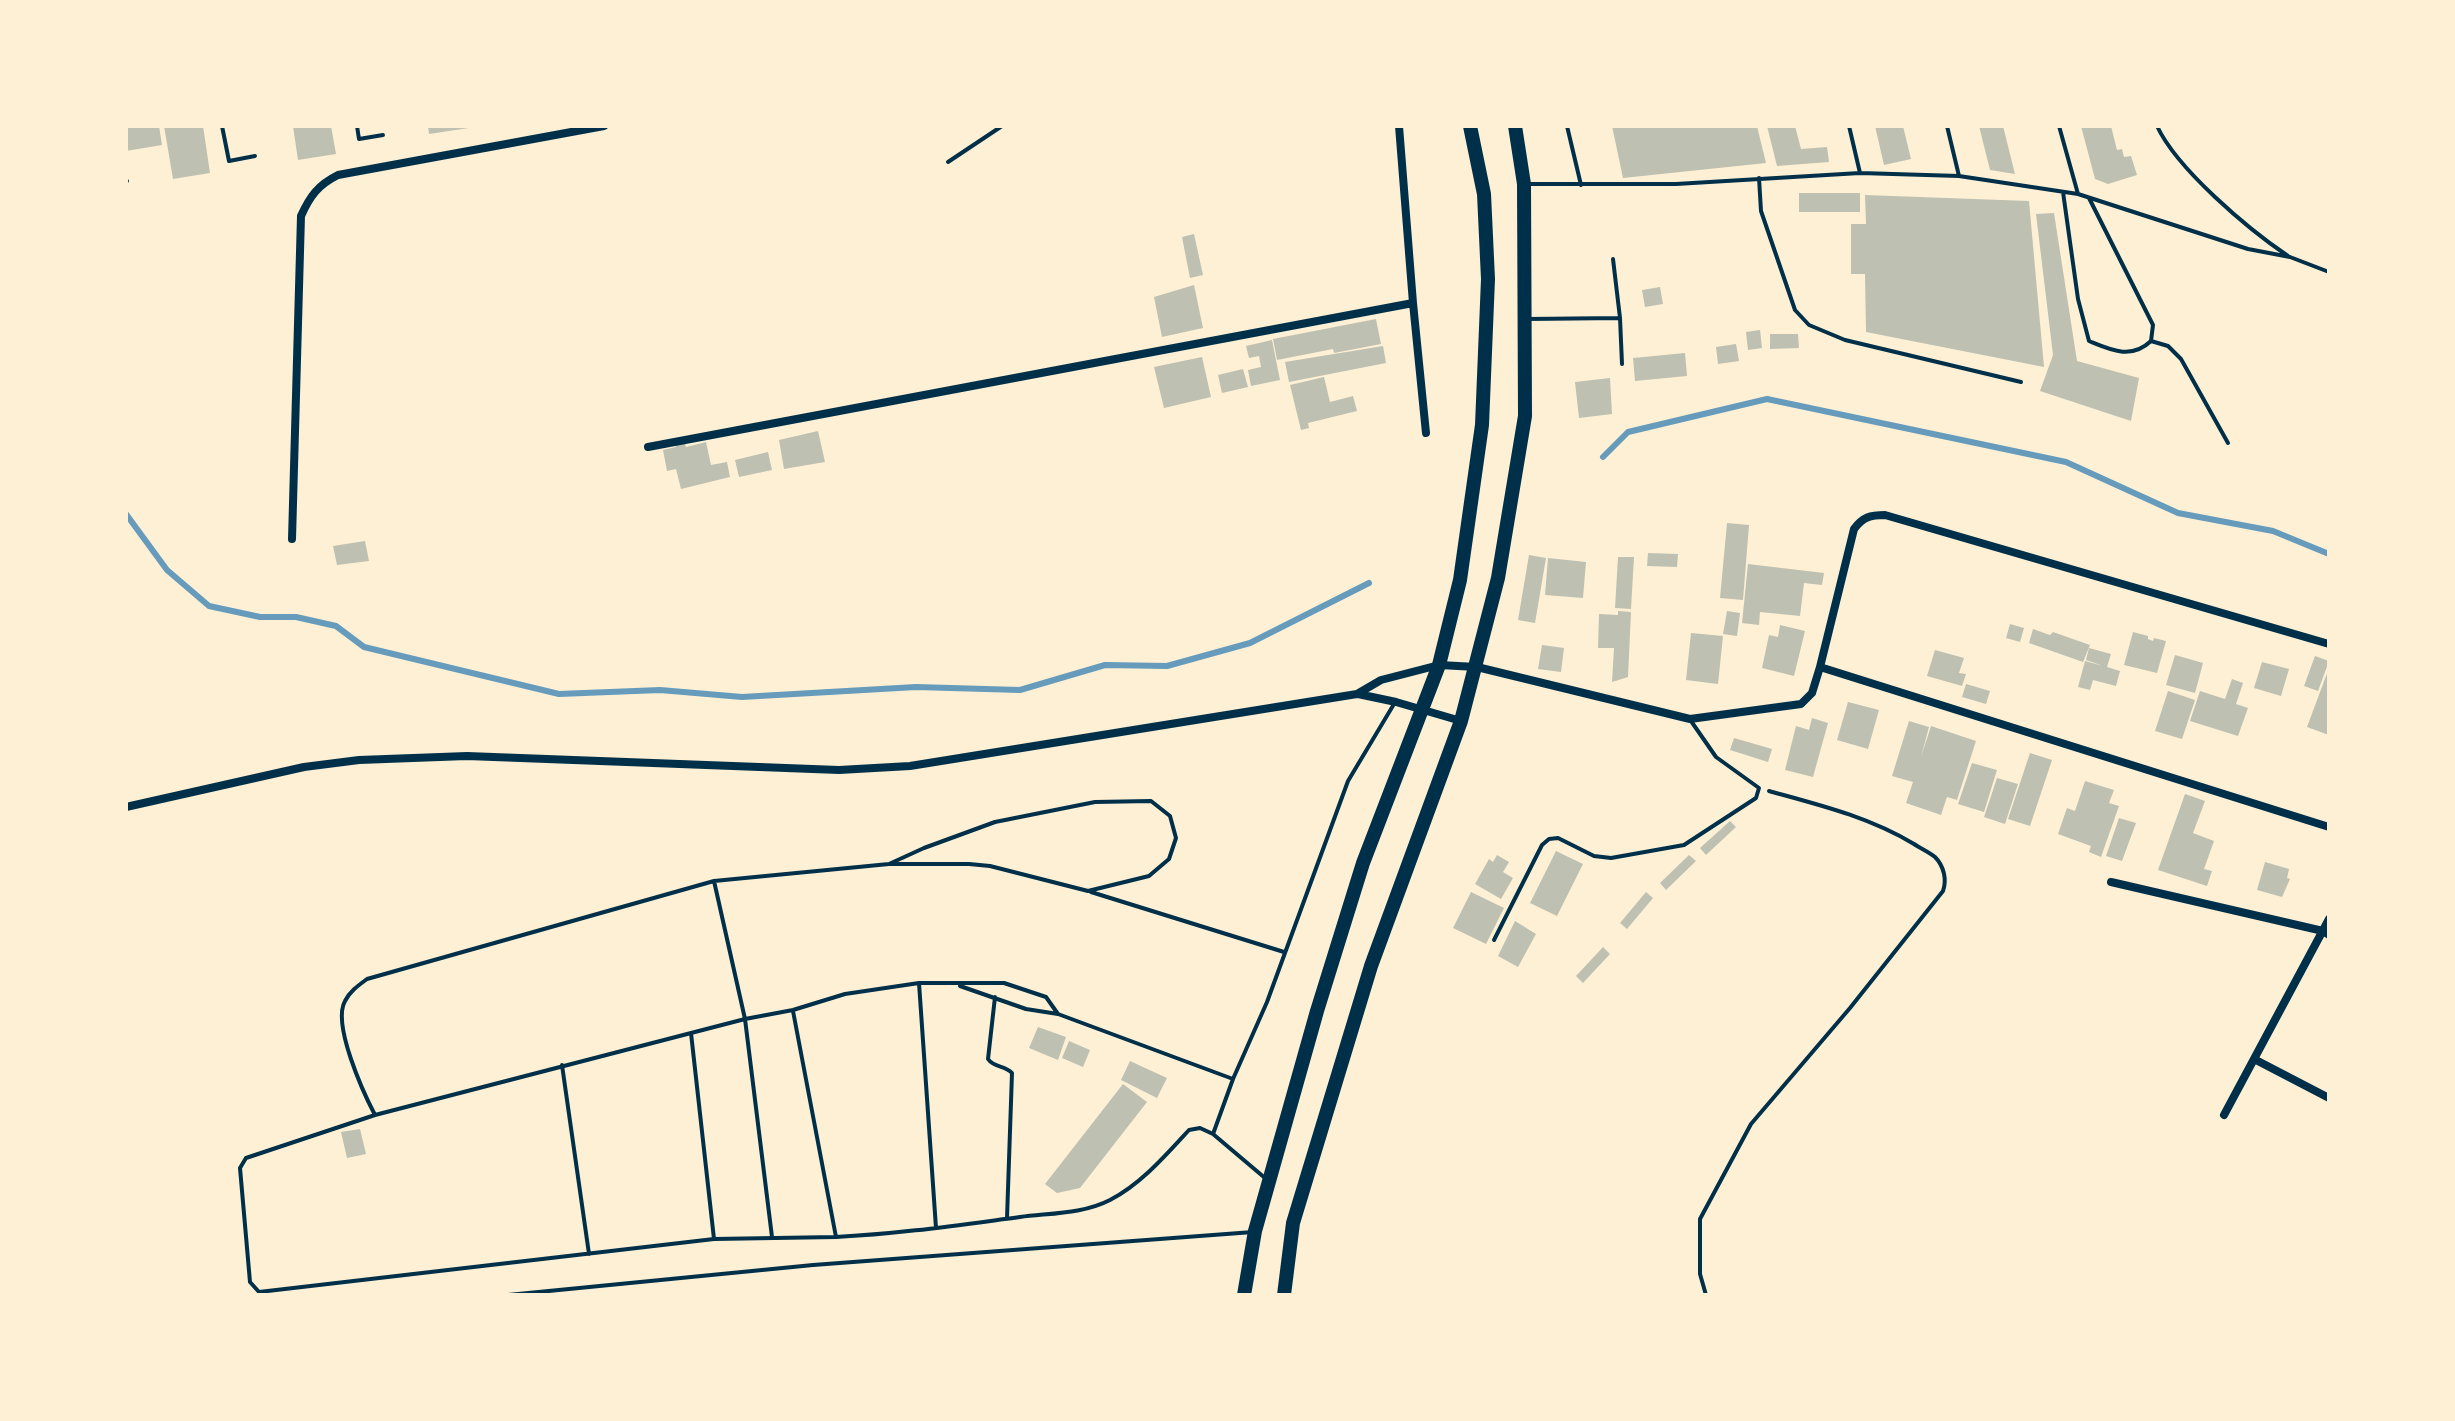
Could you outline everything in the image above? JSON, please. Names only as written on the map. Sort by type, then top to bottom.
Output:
[{"type":"main road","points":[[1244,1295],[1255,1231],[1317,1011],[1363,863],[1439,665],[1460,580],[1482,425],[1488,279],[1484,194],[1470,126]]},
{"type":"main road","points":[[1284,1295],[1293,1223],[1371,966],[1461,721],[1498,578],[1525,416],[1524,184],[1515,126]]},
{"type":"street","points":[[292,539],[301,216],[310,197],[323,182],[338,175],[604,126]]},
{"type":"street","points":[[1399,126],[1426,433]]},
{"type":"street","points":[[648,447],[1413,303]]},
{"type":"street","points":[[1357,694],[1381,680],[1439,665],[1477,667],[1690,719],[1801,704],[1812,693],[1820,667],[1854,529],[1860,520],[1870,515],[1885,515],[2329,644]]},
{"type":"street","points":[[1820,667],[2329,827]]},
{"type":"street","points":[[126,807],[304,767],[359,760],[467,756],[839,770],[910,766],[1357,694],[1461,721]]},
{"type":"street","points":[[2111,882],[2326,933]]},
{"type":"street","points":[[2224,1115],[2326,933],[2329,919]]},
{"type":"street","points":[[2254,1059],[2329,1098]]},
{"type":"lane","points":[[222,126],[229,161],[255,156]]},
{"type":"lane","points":[[357,126],[359,139],[383,135]]},
{"type":"lane","points":[[948,162],[1002,126]]},
{"type":"lane","points":[[1567,126],[1581,185]]},
{"type":"lane","points":[[1849,126],[1860,173]]},
{"type":"lane","points":[[1947,126],[1959,176]]},
{"type":"lane","points":[[2059,126],[2078,194]]},
{"type":"lane","points":[[2157,126],[2177,159],[2259,236],[2290,257]]},
{"type":"lane","points":[[1524,184],[1676,184],[1860,173],[1959,176],[2078,194],[2248,249],[2290,257],[2329,272]]},
{"type":"lane","points":[[1759,178],[1761,211],[1795,310],[1809,325],[1845,340],[2021,382]]},
{"type":"lane","points":[[2063,192],[2078,299],[2089,341],[2119,353],[2143,349],[2151,341],[2153,325],[2089,198]]},
{"type":"lane","points":[[1613,259],[1622,364]]},
{"type":"lane","points":[[1525,319],[1620,318]]},
{"type":"lane","points":[[2151,341],[2168,346],[2181,359],[2228,443]]},
{"type":"lane","points":[[1213,1134],[1267,1002],[1348,781],[1396,702]]},
{"type":"lane","points":[[1494,940],[1542,845],[1549,839],[1558,838],[1594,856],[1611,858],[1684,845],[1756,798],[1759,788],[1716,757],[1690,719]]},
{"type":"lane","points":[[889,864],[995,822],[1095,802],[1151,801],[1170,816],[1176,838],[1169,859],[1149,876],[1088,891]]},
{"type":"lane","points":[[375,1115],[359,1084],[342,1018],[343,1002],[355,987],[367,979],[714,881],[889,864],[990,866],[1088,891],[1284,952]]},
{"type":"lane","points":[[714,881],[745,1019],[772,1237]]},
{"type":"lane","points":[[1058,1014],[1046,997],[1021,987],[991,983],[919,983],[845,994],[793,1010],[745,1019],[375,1115],[246,1158],[242,1162],[250,1282],[259,1292],[714,1239],[885,1235],[1071,1212],[1108,1201],[1131,1187],[1189,1130],[1200,1128],[1213,1134],[1270,1182]]},
{"type":"lane","points":[[919,983],[936,1228]]},
{"type":"lane","points":[[955,985],[1026,1009],[1058,1014],[1233,1079]]},
{"type":"lane","points":[[995,997],[988,1059],[993,1065],[1007,1068],[1012,1073],[1007,1218]]},
{"type":"lane","points":[[793,1010],[836,1237]]},
{"type":"lane","points":[[691,1033],[714,1239]]},
{"type":"lane","points":[[562,1065],[589,1254]]},
{"type":"lane","points":[[508,1295],[813,1265],[1255,1231]]},
{"type":"path","points":[[1706,1295],[1700,1274],[1700,1219],[1751,1124],[1850,1008],[1943,891],[1946,883],[1935,857],[1899,835],[1849,813],[1759,788]]},
{"type":"building","points":[[126,126],[159,126],[162,145],[126,151]]},
{"type":"building","points":[[164,126],[203,126],[210,173],[173,179]]},
{"type":"building","points":[[293,126],[331,126],[336,154],[298,160]]},
{"type":"building","points":[[428,126],[468,126],[469,128],[429,134]]},
{"type":"building","points":[[1612,126],[1757,126],[1766,163],[1623,178]]},
{"type":"building","points":[[1767,126],[1795,126],[1801,149],[1827,147],[1829,162],[1777,166]]},
{"type":"building","points":[[1875,126],[1903,126],[1911,159],[1884,165]]},
{"type":"building","points":[[1979,126],[2003,126],[2015,174],[1990,170]]},
{"type":"building","points":[[2081,126],[2111,126],[2117,150],[2122,149],[2124,157],[2131,156],[2137,175],[2108,184],[2095,179]]},
{"type":"building","points":[[1799,193],[1860,193],[1860,212],[1799,212]]},
{"type":"building","points":[[1865,195],[2029,201],[2044,367],[1866,332],[1865,274],[1851,274],[1851,224],[1866,224]]},
{"type":"building","points":[[2054,213],[2077,361],[2139,378],[2131,421],[2040,391],[2053,355],[2036,214]]},
{"type":"building","points":[[1194,234],[1203,275],[1190,278],[1182,237]]},
{"type":"building","points":[[1194,285],[1203,328],[1162,337],[1154,297]]},
{"type":"building","points":[[1660,287],[1663,304],[1645,307],[1642,290]]},
{"type":"building","points":[[1376,319],[1381,344],[1277,360],[1273,339]]},
{"type":"building","points":[[1760,330],[1762,348],[1748,350],[1746,332]]},
{"type":"building","points":[[1770,334],[1798,334],[1799,348],[1770,349]]},
{"type":"building","points":[[1272,340],[1280,380],[1251,386],[1248,370],[1261,367],[1259,356],[1249,358],[1246,346]]},
{"type":"building","points":[[1736,344],[1739,361],[1718,364],[1716,347]]},
{"type":"building","points":[[1383,346],[1386,363],[1289,382],[1285,362]]},
{"type":"building","points":[[1685,353],[1687,376],[1635,381],[1633,358]]},
{"type":"building","points":[[1202,357],[1211,397],[1164,408],[1154,367]]},
{"type":"building","points":[[1243,369],[1248,387],[1222,393],[1218,375]]},
{"type":"building","points":[[1324,377],[1330,402],[1353,396],[1357,411],[1308,423],[1309,428],[1301,430],[1290,385]]},
{"type":"building","points":[[1610,378],[1612,414],[1579,418],[1575,382]]},
{"type":"building","points":[[818,431],[825,462],[784,469],[779,440]]},
{"type":"building","points":[[684,441],[686,447],[706,442],[711,465],[727,462],[730,477],[681,489],[676,469],[667,471],[663,450]]},
{"type":"building","points":[[768,452],[772,470],[739,477],[735,460]]},
{"type":"building","points":[[1727,523],[1749,525],[1743,600],[1720,598]]},
{"type":"building","points":[[365,541],[369,561],[337,565],[333,546]]},
{"type":"building","points":[[1648,553],[1678,554],[1677,567],[1647,566]]},
{"type":"building","points":[[1529,555],[1546,558],[1535,623],[1518,620]]},
{"type":"building","points":[[1618,557],[1634,557],[1631,609],[1615,608]]},
{"type":"building","points":[[1548,558],[1586,562],[1583,598],[1545,595]]},
{"type":"building","points":[[1748,564],[1824,573],[1822,585],[1804,583],[1800,616],[1760,612],[1759,625],[1742,623]]},
{"type":"building","points":[[1618,611],[1631,612],[1628,677],[1612,682],[1614,648],[1598,648],[1599,614],[1618,615]]},
{"type":"building","points":[[1727,611],[1740,613],[1737,636],[1723,634]]},
{"type":"building","points":[[2010,624],[2024,628],[2020,642],[2006,638]]},
{"type":"building","points":[[1780,625],[1805,631],[1794,676],[1762,668],[1769,635],[1778,637]]},
{"type":"building","points":[[2033,629],[2050,635],[2053,632],[2090,645],[2083,662],[2029,643]]},
{"type":"building","points":[[2133,632],[2148,636],[2153,641],[2154,638],[2166,641],[2157,673],[2124,665]]},
{"type":"building","points":[[1691,633],[1723,636],[1718,684],[1686,680]]},
{"type":"building","points":[[1542,645],[1564,648],[1561,672],[1538,669]]},
{"type":"building","points":[[2089,648],[2111,654],[2107,667],[2120,671],[2116,686],[2093,680],[2090,690],[2078,687],[2085,661],[2103,666],[2086,660]]},
{"type":"building","points":[[1935,650],[1964,658],[1959,673],[1966,674],[1962,686],[1927,676]]},
{"type":"building","points":[[2175,655],[2203,663],[2195,693],[2166,685]]},
{"type":"building","points":[[2315,656],[2329,661],[2318,691],[2304,686]]},
{"type":"building","points":[[2262,662],[2289,669],[2281,696],[2254,688]]},
{"type":"building","points":[[2329,668],[2329,735],[2307,727]]},
{"type":"building","points":[[2232,679],[2243,683],[2236,704],[2248,708],[2238,736],[2190,721],[2200,691],[2225,699]]},
{"type":"building","points":[[1966,684],[1990,691],[1986,704],[1962,697]]},
{"type":"building","points":[[2168,691],[2195,700],[2182,739],[2155,731]]},
{"type":"building","points":[[1848,702],[1879,710],[1868,749],[1837,740]]},
{"type":"building","points":[[1812,718],[1828,723],[1813,777],[1785,770],[1796,726],[1809,730]]},
{"type":"building","points":[[1909,721],[1929,727],[1921,757],[1931,726],[1976,741],[1957,800],[1947,797],[1941,815],[1906,803],[1913,782],[1892,776]]},
{"type":"building","points":[[1734,738],[1772,749],[1768,762],[1730,750]]},
{"type":"building","points":[[2030,753],[2052,760],[2030,826],[2008,819]]},
{"type":"building","points":[[1972,763],[1997,770],[1984,812],[1958,804]]},
{"type":"building","points":[[1997,778],[2018,784],[2005,824],[1984,817]]},
{"type":"building","points":[[2085,781],[2114,790],[2109,803],[2119,806],[2101,857],[2089,852],[2091,846],[2058,834],[2067,808],[2075,811]]},
{"type":"building","points":[[2185,794],[2205,801],[2193,833],[2214,841],[2204,869],[2212,871],[2207,886],[2158,870]]},
{"type":"building","points":[[2119,818],[2136,823],[2122,861],[2106,856]]},
{"type":"building","points":[[1730,821],[1736,827],[1706,855],[1700,848]]},
{"type":"building","points":[[1556,851],[1583,864],[1557,916],[1530,903]]},
{"type":"building","points":[[1497,855],[1509,862],[1503,872],[1513,878],[1501,899],[1475,884],[1489,859],[1493,862]]},
{"type":"building","points":[[1689,855],[1696,861],[1666,890],[1660,883]]},
{"type":"building","points":[[2265,862],[2289,869],[2287,878],[2290,879],[2282,897],[2257,890]]},
{"type":"building","points":[[1471,892],[1504,908],[1486,944],[1453,928]]},
{"type":"building","points":[[1646,892],[1653,898],[1627,929],[1620,923]]},
{"type":"building","points":[[1515,921],[1536,934],[1518,967],[1498,956]]},
{"type":"building","points":[[1603,947],[1610,954],[1583,983],[1576,976]]},
{"type":"building","points":[[1038,1027],[1066,1037],[1058,1060],[1029,1048]]},
{"type":"building","points":[[1069,1041],[1090,1050],[1083,1067],[1062,1058]]},
{"type":"building","points":[[1130,1061],[1167,1078],[1157,1098],[1121,1080]]},
{"type":"building","points":[[1123,1084],[1147,1102],[1080,1188],[1057,1193],[1045,1184]]},
{"type":"building","points":[[360,1129],[366,1154],[347,1158],[341,1132]]},
{"type":"waterway","points":[[1603,457],[1628,432],[1767,399],[2066,462],[2178,513],[2273,531],[2329,554]]},
{"type":"waterway","points":[[126,514],[167,570],[209,606],[260,617],[296,617],[336,626],[364,647],[559,694],[660,690],[742,697],[916,687],[1020,690],[1105,665],[1167,666],[1250,643],[1369,583]]}]
